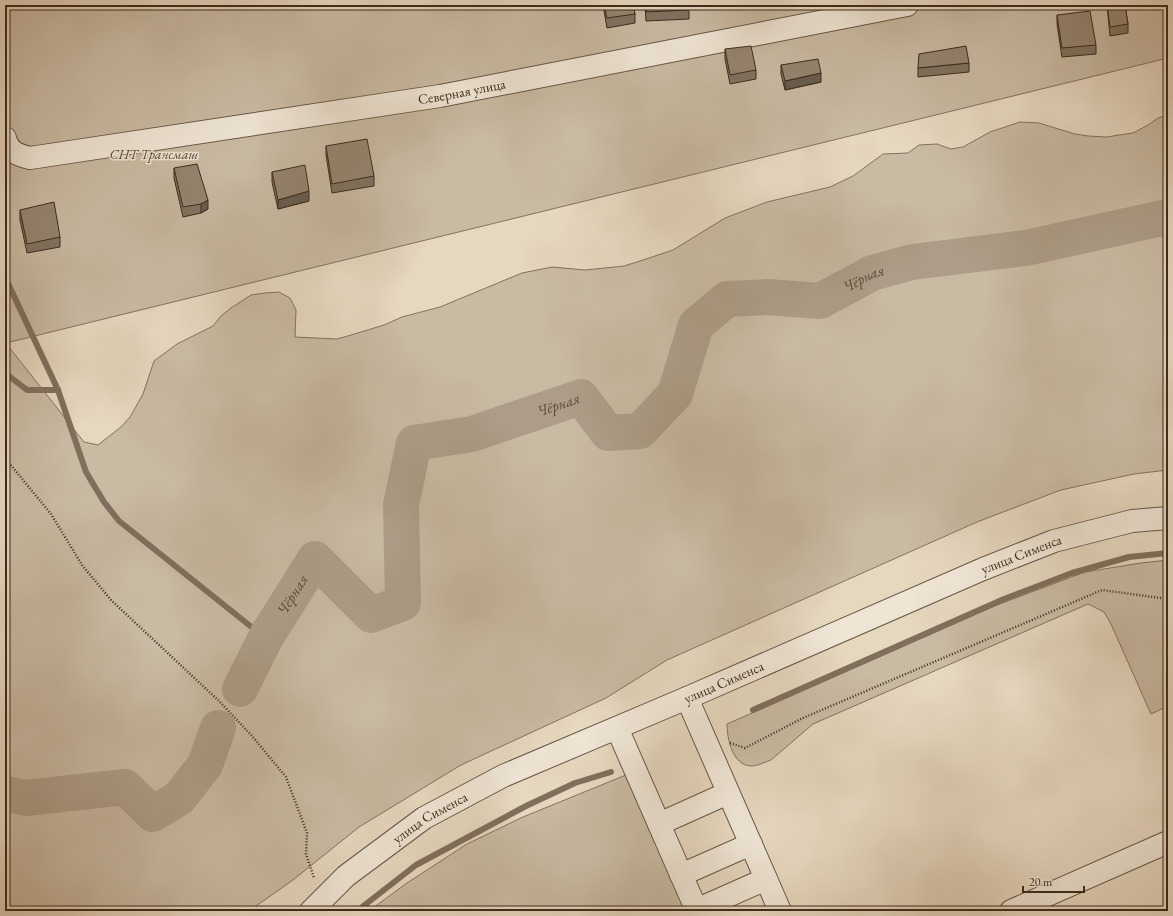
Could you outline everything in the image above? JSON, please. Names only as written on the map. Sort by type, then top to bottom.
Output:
[{"type":"street","name":"Северная улица","points":[[10,146],[30,158],[440,96],[848,11],[907,5]]},
{"type":"street","name":"улица Сименса","points":[[318,904],[346,876],[424,818],[503,776],[1054,541],[1132,521],[1168,518]]},
{"type":"street","points":[[687,698],[780,911]]},
{"type":"street","points":[[617,728],[696,910],[766,879]]},
{"type":"street","points":[[659,824],[728,793]]},
{"type":"street","points":[[1011,911],[1168,842]]},
{"type":"street","points":[[681,875],[751,844]]},
{"type":"path","points":[[5,458],[52,514],[82,565],[111,600],[219,701],[252,736],[286,777],[307,833],[306,854],[318,904]]},
{"type":"path","points":[[723,740],[745,748],[803,718],[1102,590],[1168,599]]},
{"type":"green space","name":"СНТ Трансмаш","points":[[5,5],[1168,5],[1168,58],[10,342],[5,335]]},
{"type":"green space","points":[[1168,115],[1168,470],[1134,474],[1061,490],[977,522],[667,660],[606,698],[461,765],[359,827],[293,880],[249,911],[5,911],[5,342],[84,442],[98,445],[121,427],[130,417],[143,394],[154,361],[177,344],[213,326],[221,316],[251,295],[279,292],[290,298],[296,310],[295,337],[337,339],[384,325],[402,317],[440,307],[522,273],[552,267],[585,270],[624,266],[673,250],[725,218],[767,202],[830,187],[853,176],[883,154],[908,153],[919,145],[937,144],[951,149],[963,147],[990,132],[1020,122],[1039,123],[1075,134],[1107,137],[1133,133],[1158,118]]},
{"type":"green space","points":[[1168,560],[1168,706],[1151,714],[1111,624],[1104,612],[1088,604],[813,724],[771,760],[759,765],[751,766],[739,761],[732,750],[728,736],[727,724],[997,605],[1085,572]]},
{"type":"green space","points":[[626,775],[686,911],[369,911],[407,883],[467,844],[523,817]]},
{"type":"building","points":[[604,5],[633,5],[635,14],[607,18]]},
{"type":"building","points":[[646,5],[689,5],[689,10],[646,12]]},
{"type":"building","points":[[1107,5],[1125,5],[1128,24],[1110,27]]},
{"type":"building","points":[[1090,11],[1096,45],[1062,48],[1057,15]]},
{"type":"building","points":[[751,46],[756,70],[730,75],[725,49]]},
{"type":"building","points":[[966,46],[969,63],[918,68],[919,54]]},
{"type":"building","points":[[818,59],[821,73],[785,81],[781,65]]},
{"type":"building","points":[[367,139],[374,176],[332,184],[326,146]]},
{"type":"building","points":[[197,164],[208,200],[201,204],[183,207],[174,168]]},
{"type":"building","points":[[305,165],[309,191],[278,200],[272,172]]},
{"type":"building","points":[[54,202],[60,237],[27,244],[20,210]]},
{"type":"building","points":[[748,906],[750,911],[737,911]]},
{"type":"waterway","name":"Чёрная","points":[[240,689],[266,637],[315,559],[371,615],[403,603],[401,505],[414,443],[472,434],[581,397],[608,433],[640,431],[675,394],[696,325],[727,299],[768,297],[820,301],[872,273],[912,262],[1026,248],[1162,218],[1168,220]]},
{"type":"waterway","points":[[5,277],[58,390],[86,472],[104,502],[119,521],[266,637]]},
{"type":"waterway","points":[[5,373],[27,390],[58,390]]},
{"type":"waterway","points":[[753,710],[1004,599],[1072,573],[1129,557],[1168,553]]},
{"type":"waterway","name":"Чёрная","points":[[5,795],[7,794],[26,798],[125,787],[153,814],[179,798],[205,765],[218,728]]},
{"type":"waterway","points":[[357,911],[416,865],[526,806],[575,783],[611,772]]}]
